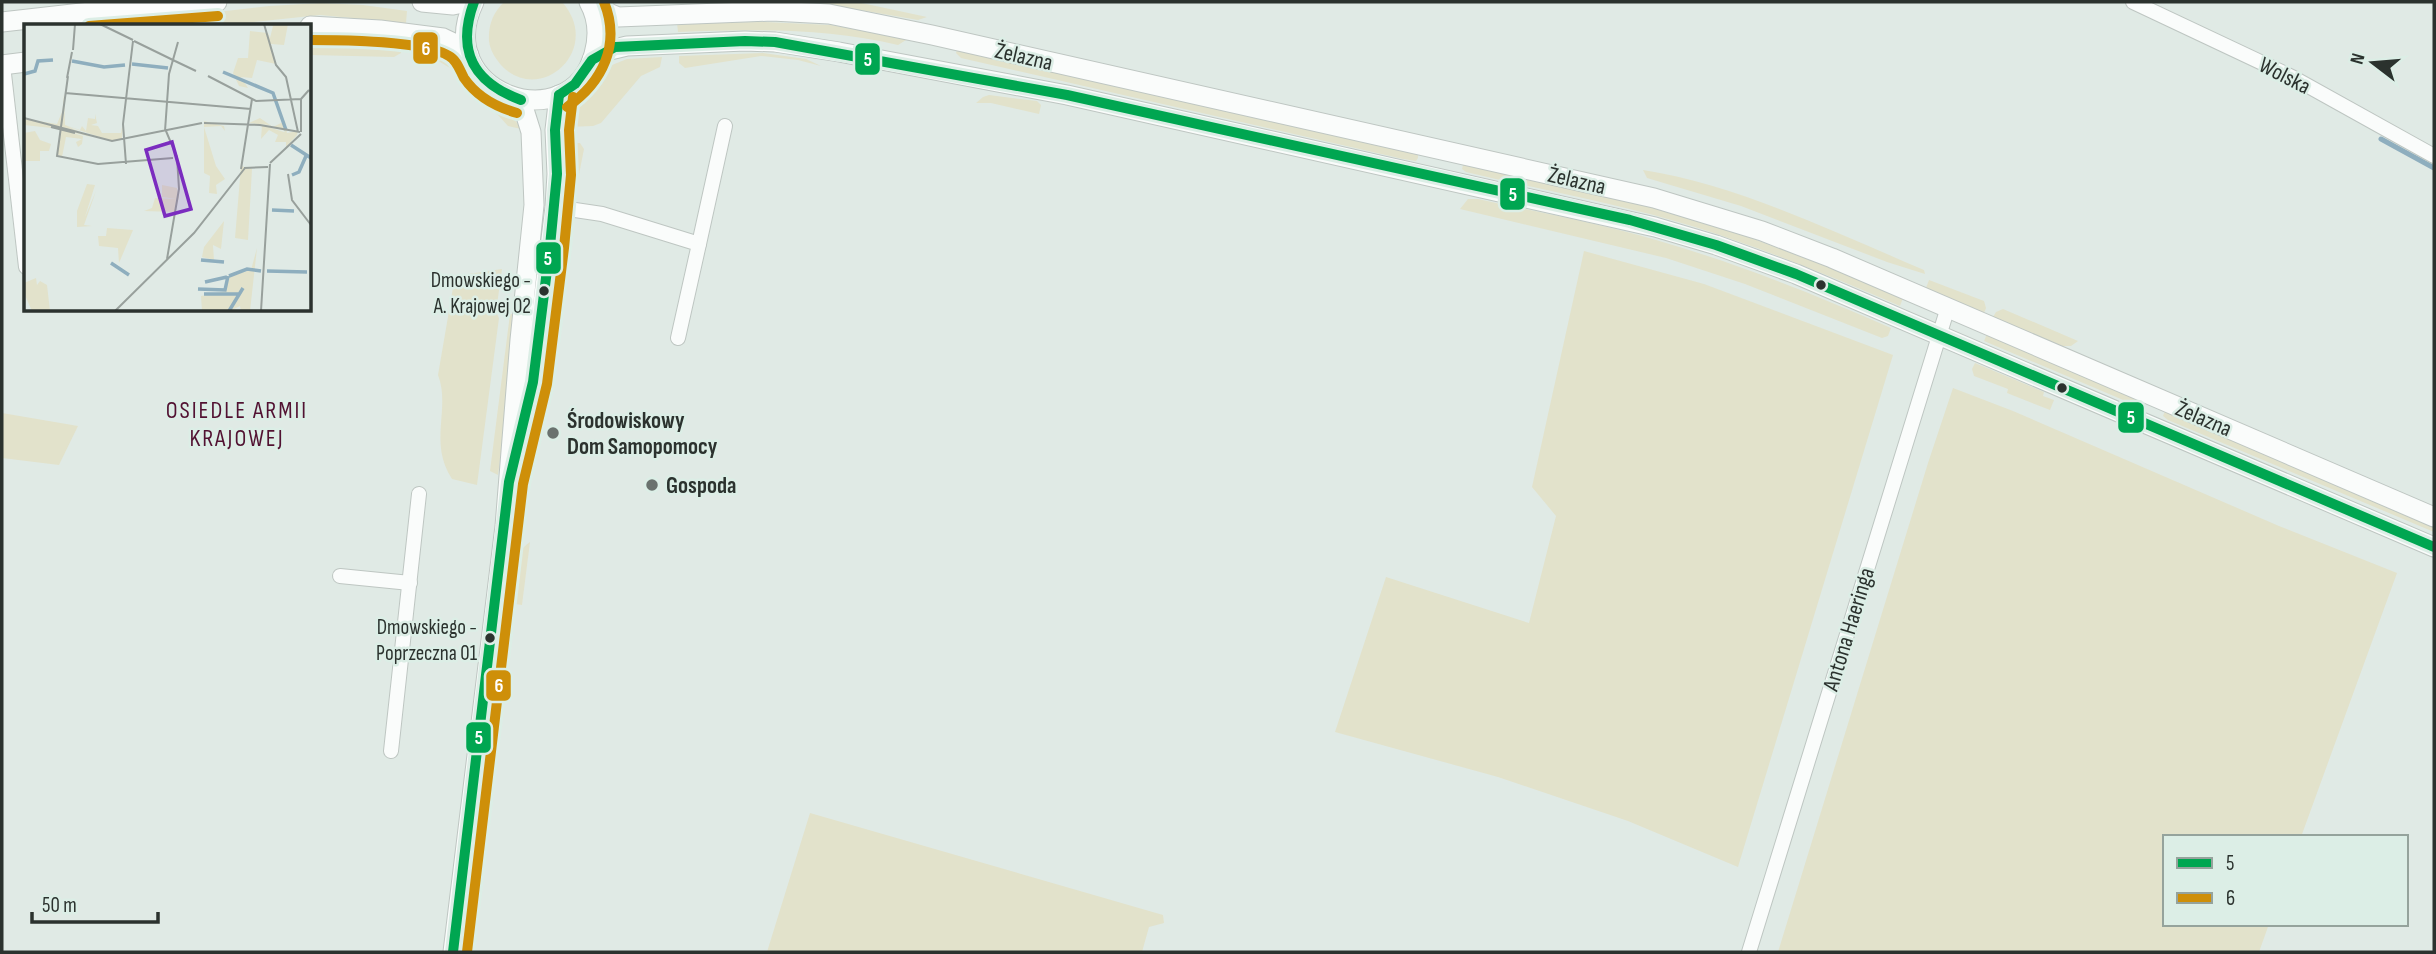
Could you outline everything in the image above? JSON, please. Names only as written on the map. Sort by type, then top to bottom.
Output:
[{"type":"street","points":[[2,22],[217,2]]},
{"type":"street","points":[[422,2],[453,5],[468,2]]},
{"type":"street","points":[[468,55],[466,26],[474,2]]},
{"type":"street","name":"Wolska","points":[[2133,2],[2292,77],[2434,156]]},
{"type":"street","points":[[312,26],[380,30],[443,38],[460,46],[480,76],[509,97],[521,100],[547,99],[575,84],[592,61],[597,33],[591,4]]},
{"type":"street","name":"Żelazna","points":[[591,4],[618,16],[772,11],[829,14],[1654,198],[1785,240],[1948,307],[2434,517]]},
{"type":"street","name":"Żelazna","points":[[592,61],[606,51],[627,46],[775,42],[1067,94],[1655,227],[1716,245],[1796,274],[2434,547]]},
{"type":"street","points":[[24,62],[2,65],[24,250]]},
{"type":"street","points":[[509,482],[533,382],[555,207],[555,130],[559,94]]},
{"type":"street","points":[[453,952],[505,526],[534,205],[531,132],[521,100]]},
{"type":"street","points":[[678,338],[725,126]]},
{"type":"street","points":[[534,205],[603,214],[699,244]]},
{"type":"street","name":"Antona Haeringa","points":[[1748,952],[1948,307]]},
{"type":"street","points":[[391,751],[419,494]]},
{"type":"street","points":[[340,576],[410,583]]},
{"type":"green space","points":[[504,2],[562,2],[573,20],[576,38],[571,54],[562,67],[549,76],[533,79],[517,76],[501,65],[492,51],[489,30],[497,10]]},
{"type":"green space","points":[[814,2],[857,2],[927,17],[918,20]]},
{"type":"green space","points":[[321,3],[407,11],[406,23],[320,15],[237,24],[114,24],[269,6]]},
{"type":"green space","points":[[765,22],[831,25],[906,40],[898,45],[843,35],[789,31],[678,32],[677,23]]},
{"type":"green space","points":[[403,44],[401,53],[394,57],[312,55],[312,46]]},
{"type":"green space","points":[[413,45],[438,50],[450,56],[475,91],[505,112],[521,129],[508,126],[473,96],[450,68],[435,59],[415,54]]},
{"type":"green space","points":[[957,50],[1407,152],[1418,155],[1418,158],[1416,161],[1403,159],[961,58],[956,53]]},
{"type":"green space","points":[[763,53],[806,59],[821,66],[798,60],[761,56],[685,68],[679,63],[679,56]]},
{"type":"green space","points":[[662,57],[660,67],[641,76],[601,123],[567,127],[570,111],[612,65],[627,59]]},
{"type":"green space","points":[[989,95],[1037,101],[1041,105],[1039,114],[991,103],[976,103]]},
{"type":"green space","points":[[569,143],[580,143],[584,149],[575,195],[569,187]]},
{"type":"green space","points":[[1463,165],[1597,193],[1675,213],[1774,246],[1903,298],[1900,306],[1799,264],[1695,227],[1610,204],[1466,172],[1462,169]]},
{"type":"green space","points":[[1643,170],[1714,186],[1786,211],[1924,270],[1925,274],[1741,206],[1647,178]]},
{"type":"green space","points":[[1468,199],[1589,223],[1686,249],[1775,280],[1891,328],[1888,336],[1882,338],[1745,284],[1666,258],[1460,209]]},
{"type":"green space","points":[[1584,251],[1704,284],[1893,355],[1738,867],[1628,821],[1498,777],[1335,732],[1386,577],[1529,623],[1556,516],[1532,487]]},
{"type":"green space","points":[[502,269],[496,312],[499,318],[477,485],[452,479],[445,465],[440,439],[442,400],[438,375],[455,276]]},
{"type":"green space","points":[[1929,280],[1984,301],[1984,313],[1926,288]]},
{"type":"green space","points":[[2003,309],[2078,341],[2071,346],[2062,346],[1993,317]]},
{"type":"green space","points":[[510,314],[509,391],[498,475],[490,471]]},
{"type":"green space","points":[[1987,334],[2140,399],[2141,404],[2135,405],[1984,341]]},
{"type":"green space","points":[[1975,363],[2044,392],[2043,396],[2054,400],[2050,410],[1974,376],[1972,369]]},
{"type":"green space","points":[[1953,388],[2397,573],[2302,835],[2163,835],[2163,926],[2268,926],[2259,952],[1778,952]]},
{"type":"green space","points":[[2165,411],[2434,524],[2434,532],[2168,420],[2163,416]]},
{"type":"green space","points":[[2,413],[78,426],[59,465],[2,458]]},
{"type":"green space","points":[[530,542],[522,605],[515,604],[516,562],[519,554]]},
{"type":"green space","points":[[810,813],[1163,915],[1164,923],[1149,927],[1142,952],[767,952]]},
{"type":"waterway","points":[[2381,139],[2434,168]]},
{"type":"transit line","name":"5","points":[[474,2],[467,35],[468,50],[473,63],[491,84],[521,100]]},
{"type":"transit line","name":"6","points":[[567,107],[590,86],[605,61],[610,33],[604,2]]},
{"type":"transit line","name":"6","points":[[115,24],[218,16]]},
{"type":"transit line","name":"6","points":[[312,40],[382,42],[437,51],[454,60],[469,85],[481,96],[517,113]]},
{"type":"transit line","name":"5","points":[[559,95],[575,84],[592,60],[615,47],[775,42],[1067,95],[1630,220],[1716,245],[1796,274],[2434,547]]},
{"type":"transit line","name":"5","points":[[453,952],[509,482],[533,382],[550,246],[557,174],[555,130],[559,95]]},
{"type":"transit line","name":"6","points":[[467,952],[523,484],[547,384],[564,248],[571,175],[569,130],[573,97]]},
{"type":"place","name":"Dmowskiego - A. Krajowej 02","points":[[544,291]]},
{"type":"place","name":"Środowiskowy Dom Samopomocy","points":[[553,433]]},
{"type":"place","name":"Gospoda","points":[[652,485]]},
{"type":"place","name":"Dmowskiego - Poprzeczna 01","points":[[490,638]]},
{"type":"district","name":"OSIEDLE ARMII KRAJOWEJ","points":[[237,424]]}]
